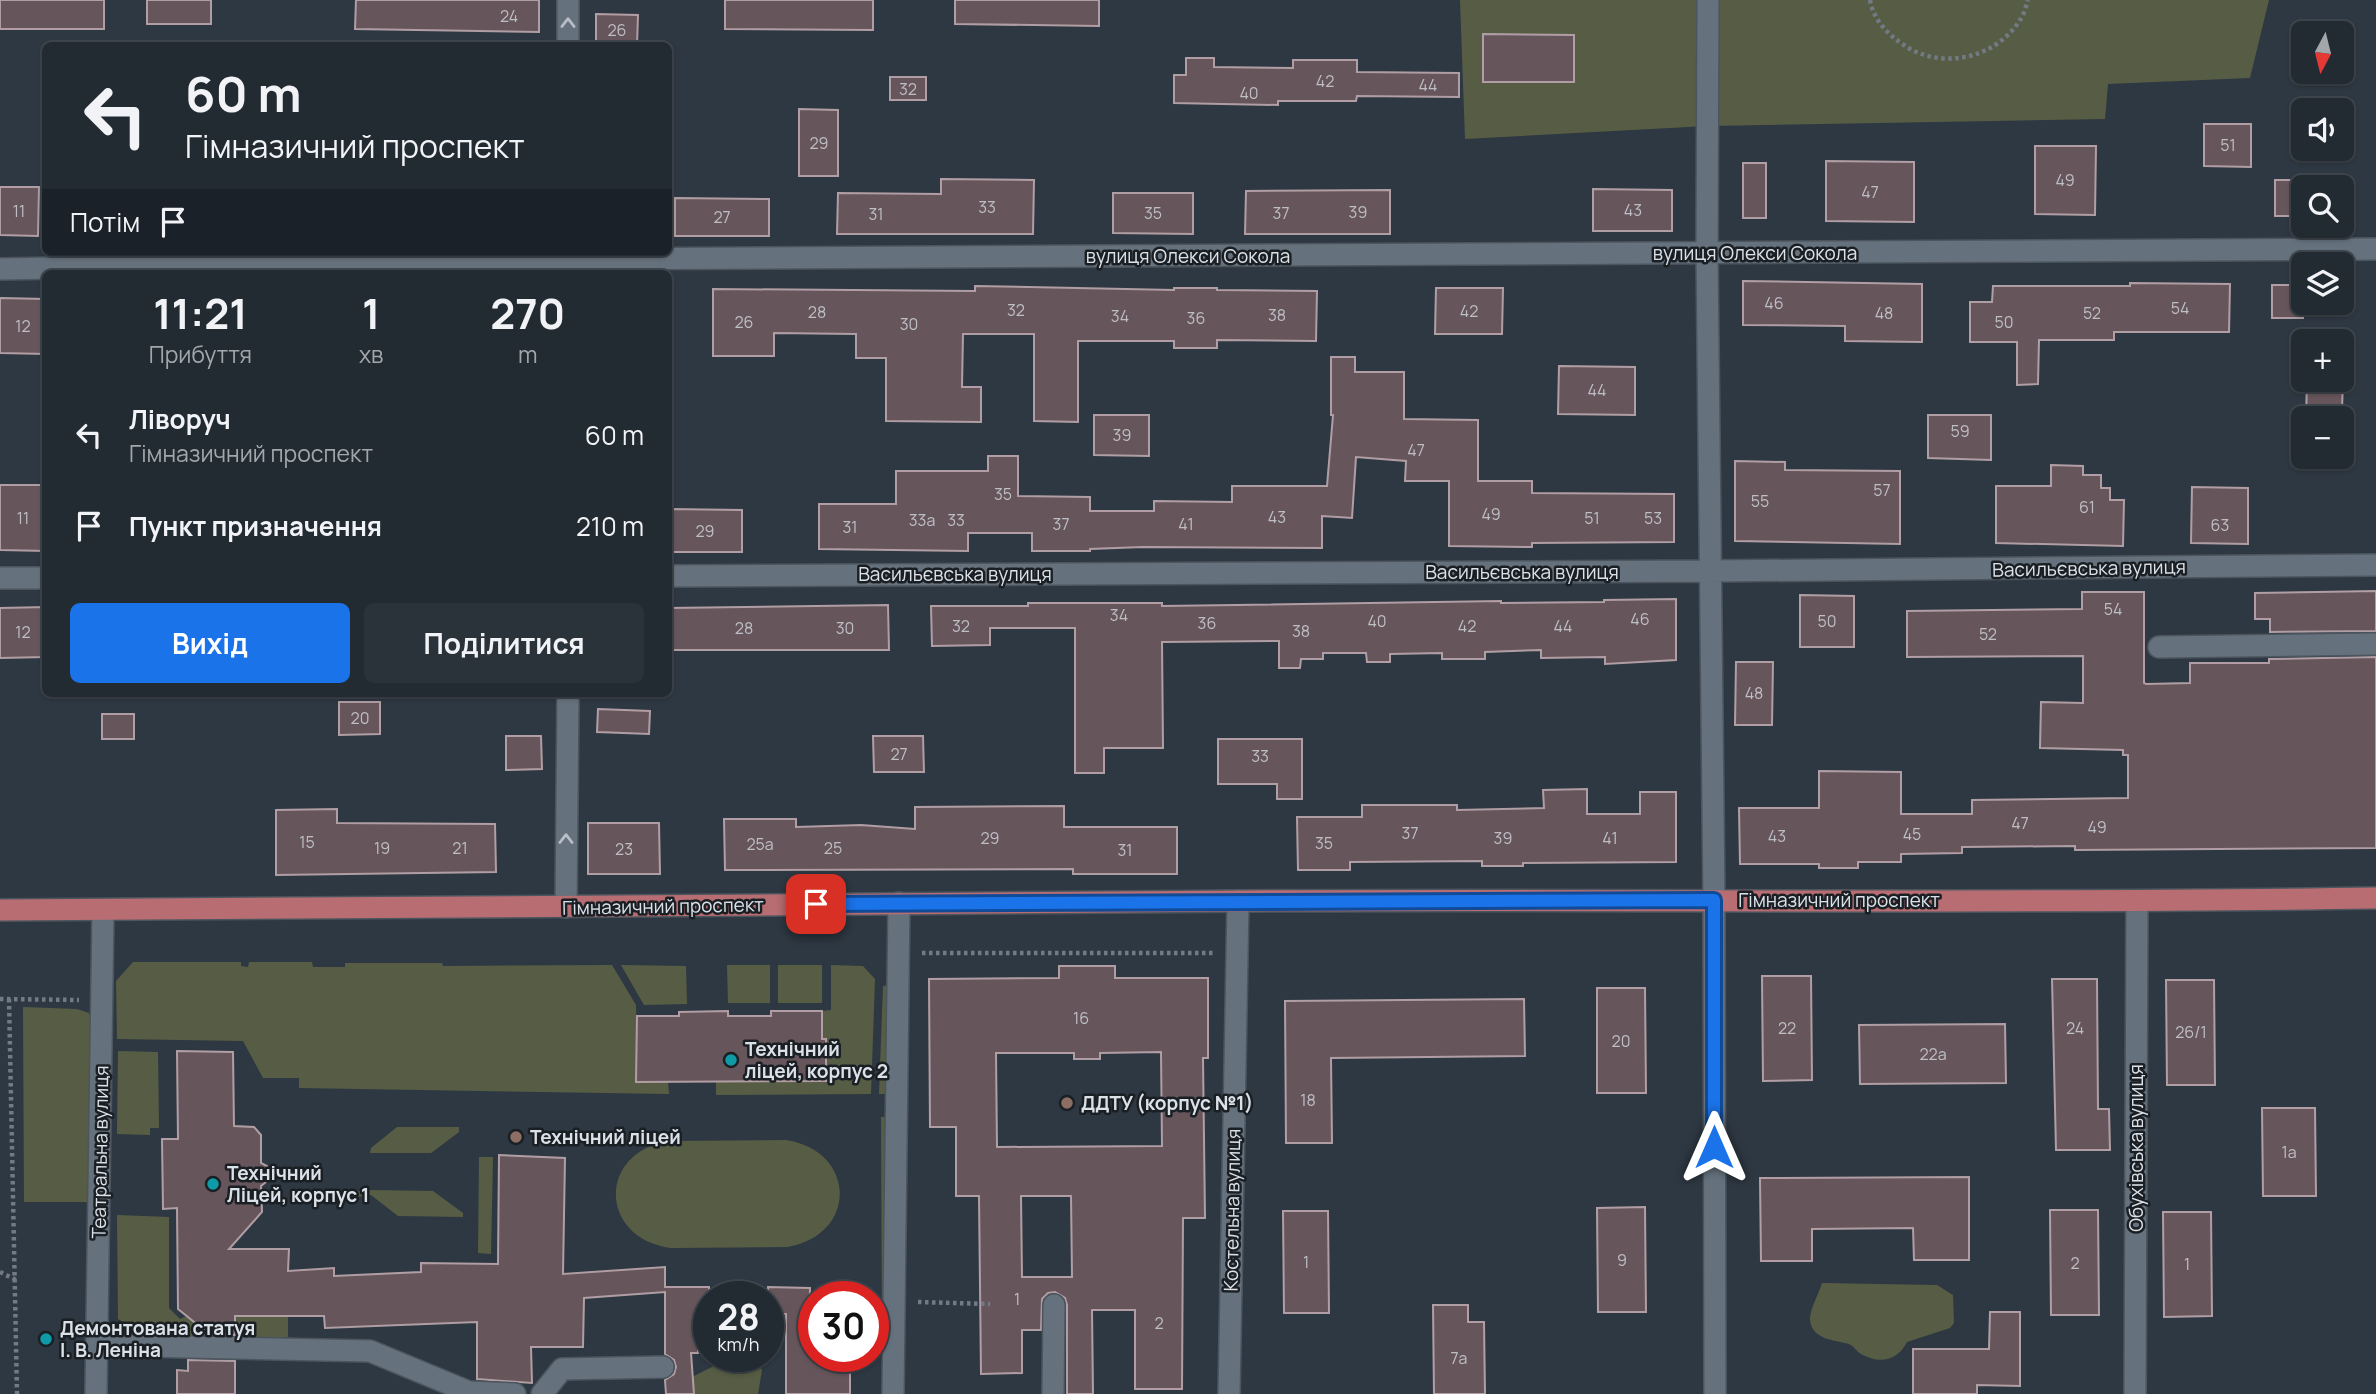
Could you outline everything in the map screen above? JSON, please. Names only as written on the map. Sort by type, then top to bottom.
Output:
[{"type":"main road","name":"Гімназичний проспект","points":[[0,909],[1238,901],[2137,902],[2376,898]]},
{"type":"street","points":[[568,0],[568,42]]},
{"type":"street","points":[[1708,0],[1707,253],[1714,900],[1715,1394]]},
{"type":"street","name":"вулиця Олекси Сокола","points":[[0,269],[570,261],[2376,249]]},
{"type":"street","name":"Васильєвська вулиця","points":[[672,576],[2376,565]]},
{"type":"street","points":[[0,578],[42,578]]},
{"type":"street","points":[[2159,647],[2376,644]]},
{"type":"street","points":[[566,907],[568,697]]},
{"type":"street","name":"Костельна вулиця","points":[[1229,1394],[1238,901]]},
{"type":"street","name":"Обухівська вулиця","points":[[2135,1394],[2137,902]]},
{"type":"street","points":[[893,1394],[899,903]]},
{"type":"street","name":"Театральна вулиця","points":[[96,1394],[103,910]]},
{"type":"street","points":[[1054,1394],[1055,1305]]},
{"type":"street","points":[[97,1345],[370,1351],[469,1392],[515,1394]]},
{"type":"street","points":[[542,1394],[562,1369],[663,1367]]},
{"type":"path","points":[[1870,0],[1871,8],[1888,34],[1912,52],[1942,60],[1973,57],[2000,43],[2021,20],[2028,0]]},
{"type":"path","points":[[914,953],[1237,953]]},
{"type":"path","points":[[0,999],[101,1001]]},
{"type":"path","points":[[9,999],[17,1394]]},
{"type":"path","points":[[0,1272],[16,1280]]},
{"type":"path","points":[[918,1315],[918,1302],[990,1304]]},
{"type":"green space","points":[[1460,0],[2269,0],[2250,78],[2108,84],[2105,119],[1707,126],[1465,139]]},
{"type":"green space","points":[[133,962],[241,962],[241,966],[248,967],[249,962],[312,962],[313,967],[345,967],[345,963],[442,963],[443,966],[612,965],[636,1005],[637,1081],[668,1081],[669,1094],[299,1088],[299,1078],[263,1078],[243,1041],[117,1039],[116,981]]},
{"type":"green space","points":[[621,965],[686,966],[687,1004],[644,1005]]},
{"type":"green space","points":[[727,965],[770,965],[770,1003],[728,1003]]},
{"type":"green space","points":[[778,965],[822,965],[822,1003],[778,1003]]},
{"type":"green space","points":[[831,965],[863,966],[875,979],[871,1094],[716,1095],[716,1082],[826,1081],[826,1039],[822,1039],[822,1011],[831,1010]]},
{"type":"green space","points":[[890,985],[886,1094],[879,1094],[883,986]]},
{"type":"green space","points":[[23,1007],[77,1009],[89,1013],[90,1202],[24,1202]]},
{"type":"green space","points":[[118,1051],[158,1052],[159,1128],[150,1128],[150,1135],[117,1134]]},
{"type":"green space","points":[[881,1117],[890,1117],[890,1344],[889,1281],[882,1281]]},
{"type":"green space","points":[[397,1127],[459,1127],[459,1132],[431,1153],[370,1153],[371,1148]]},
{"type":"green space","points":[[786,1140],[809,1147],[826,1160],[836,1176],[840,1193],[837,1211],[827,1227],[810,1239],[787,1247],[670,1248],[646,1241],[629,1228],[619,1212],[616,1194],[619,1177],[629,1161],[646,1148],[669,1141]]},
{"type":"green space","points":[[479,1157],[493,1157],[491,1254],[478,1253]]},
{"type":"green space","points":[[370,1190],[433,1191],[463,1213],[463,1217],[398,1216],[371,1195],[318,1202],[317,1195]]},
{"type":"green space","points":[[117,1215],[169,1217],[169,1308],[180,1319],[187,1316],[288,1316],[288,1337],[152,1339],[118,1319]]},
{"type":"green space","points":[[1822,1283],[1937,1285],[1953,1295],[1954,1323],[1950,1328],[1907,1342],[1894,1357],[1882,1360],[1868,1357],[1849,1344],[1819,1335],[1811,1326],[1810,1315]]},
{"type":"green space","points":[[702,1372],[762,1372],[758,1394],[694,1394],[692,1377]]},
{"type":"building","points":[[0,0],[104,0],[104,29],[0,29]]},
{"type":"building","points":[[147,0],[211,0],[211,24],[147,24]]},
{"type":"building","points":[[356,0],[539,0],[539,32],[355,29]]},
{"type":"building","points":[[725,0],[873,0],[873,30],[725,29]]},
{"type":"building","points":[[955,0],[1099,0],[1099,26],[955,24]]},
{"type":"building","points":[[596,14],[638,15],[637,42],[596,42]]},
{"type":"building","points":[[1483,34],[1574,35],[1574,82],[1483,82]]},
{"type":"building","points":[[1186,58],[1214,58],[1214,67],[1293,68],[1293,60],[1357,60],[1357,72],[1459,73],[1459,97],[1357,96],[1356,101],[1278,101],[1278,105],[1174,103],[1174,75],[1186,75]]},
{"type":"building","points":[[890,77],[926,77],[926,100],[890,100]]},
{"type":"building","points":[[799,109],[838,110],[838,176],[799,176]]},
{"type":"building","points":[[2204,124],[2251,124],[2251,167],[2204,166]]},
{"type":"building","points":[[2035,146],[2096,146],[2095,215],[2035,214]]},
{"type":"building","points":[[1826,161],[1914,162],[1914,222],[1826,221]]},
{"type":"building","points":[[1743,163],[1766,163],[1766,218],[1743,218]]},
{"type":"building","points":[[941,179],[1034,180],[1033,234],[837,234],[838,193],[941,194]]},
{"type":"building","points":[[2275,180],[2291,180],[2291,216],[2275,216]]},
{"type":"building","points":[[0,187],[39,187],[38,236],[0,235]]},
{"type":"building","points":[[1593,189],[1672,190],[1672,231],[1593,231]]},
{"type":"building","points":[[1390,190],[1390,234],[1245,234],[1246,191]]},
{"type":"building","points":[[1113,193],[1193,193],[1193,234],[1113,233]]},
{"type":"building","points":[[675,198],[769,199],[769,236],[675,236]]},
{"type":"building","points":[[1743,281],[1922,284],[1922,342],[1845,341],[1845,326],[1743,325]]},
{"type":"building","points":[[2130,283],[2230,284],[2229,332],[2114,332],[2114,340],[2039,340],[2038,384],[2017,385],[2017,342],[1970,342],[1970,302],[1992,302],[1993,286],[2130,286]]},
{"type":"building","points":[[2272,285],[2291,285],[2291,315],[2303,315],[2303,318],[2272,318]]},
{"type":"building","points":[[975,286],[1317,291],[1316,341],[1217,340],[1217,348],[1174,348],[1174,341],[1078,341],[1078,422],[1034,421],[1034,334],[963,334],[962,387],[981,387],[981,422],[886,421],[886,358],[856,358],[856,334],[774,333],[774,356],[713,356],[713,289],[975,291]]},
{"type":"building","points":[[1436,288],[1503,288],[1502,334],[1435,334]]},
{"type":"building","points":[[0,298],[42,299],[42,354],[0,353]]},
{"type":"building","points":[[1331,357],[1355,357],[1355,372],[1404,372],[1404,419],[1478,420],[1478,481],[1532,481],[1532,493],[1674,494],[1674,542],[1532,543],[1532,547],[1449,546],[1449,481],[1405,481],[1406,461],[1356,457],[1352,518],[1322,516],[1322,548],[1143,547],[1032,551],[1032,533],[968,533],[968,551],[819,549],[819,504],[896,504],[896,471],[988,471],[988,456],[1018,456],[1018,496],[1090,497],[1090,511],[1154,511],[1154,501],[1232,502],[1232,486],[1327,486],[1333,415]]},
{"type":"building","points":[[1559,366],[1635,367],[1635,415],[1558,414]]},
{"type":"building","points":[[2307,392],[2343,392],[2342,406],[2306,406]]},
{"type":"building","points":[[1094,415],[1149,415],[1149,456],[1094,455]]},
{"type":"building","points":[[1928,415],[1991,415],[1991,460],[1928,458]]},
{"type":"building","points":[[1735,461],[1785,462],[1785,470],[1900,471],[1900,544],[1735,541]]},
{"type":"building","points":[[2051,465],[2083,466],[2083,475],[2101,475],[2101,488],[2110,488],[2110,500],[2124,500],[2123,546],[1996,543],[1996,486],[2051,486]]},
{"type":"building","points":[[0,485],[42,485],[42,551],[0,550]]},
{"type":"building","points":[[2192,487],[2248,488],[2248,544],[2191,543]]},
{"type":"building","points":[[672,509],[742,510],[742,552],[672,552]]},
{"type":"building","points":[[2376,591],[2376,631],[2270,632],[2270,619],[2255,619],[2255,593]]},
{"type":"building","points":[[2082,592],[2144,592],[2146,684],[2190,683],[2190,663],[2269,663],[2269,659],[2376,657],[2376,848],[2075,850],[2075,846],[1962,847],[1962,853],[1901,854],[1901,862],[1858,862],[1858,868],[1819,868],[1819,864],[1740,864],[1739,808],[1819,808],[1819,771],[1901,772],[1901,814],[1972,814],[1972,800],[2128,798],[2128,755],[2123,755],[2123,750],[2040,748],[2041,702],[2083,703],[2083,656],[1907,657],[1907,611],[2082,609]]},
{"type":"building","points":[[1800,595],[1854,596],[1854,647],[1800,647]]},
{"type":"building","points":[[1676,599],[1676,660],[1605,664],[1605,657],[1541,658],[1541,650],[1485,652],[1485,659],[1442,659],[1442,653],[1390,654],[1390,662],[1367,662],[1366,653],[1323,653],[1323,659],[1301,659],[1300,668],[1279,668],[1279,641],[1162,642],[1163,748],[1104,748],[1104,773],[1075,773],[1075,628],[990,628],[990,645],[932,646],[931,606],[1028,606],[1028,603],[1162,603],[1162,606],[1501,603]]},
{"type":"building","points":[[888,605],[889,650],[672,650],[672,608]]},
{"type":"building","points":[[42,607],[42,657],[0,658],[0,608]]},
{"type":"building","points":[[1736,662],[1773,662],[1772,725],[1735,725]]},
{"type":"building","points":[[339,702],[380,702],[380,734],[339,735]]},
{"type":"building","points":[[598,709],[650,711],[649,734],[597,732]]},
{"type":"building","points":[[102,714],[134,714],[134,739],[102,739]]},
{"type":"building","points":[[506,736],[541,736],[542,769],[506,770]]},
{"type":"building","points":[[873,736],[923,736],[924,772],[874,772]]},
{"type":"building","points":[[1218,739],[1302,739],[1302,799],[1277,799],[1277,784],[1218,784]]},
{"type":"building","points":[[1587,789],[1587,814],[1640,814],[1640,792],[1676,792],[1676,862],[1523,863],[1523,866],[1482,866],[1482,861],[1350,862],[1350,870],[1298,870],[1297,817],[1362,817],[1362,805],[1457,805],[1457,810],[1544,808],[1543,790]]},
{"type":"building","points":[[1064,806],[1064,827],[1177,827],[1177,874],[1073,874],[1073,869],[725,870],[724,819],[796,819],[796,827],[861,825],[915,829],[915,807]]},
{"type":"building","points":[[337,809],[337,823],[495,824],[496,872],[276,875],[276,810]]},
{"type":"building","points":[[588,823],[659,823],[660,874],[588,874]]},
{"type":"building","points":[[1059,966],[1115,966],[1115,978],[1208,978],[1208,1058],[1203,1058],[1205,1218],[1183,1218],[1182,1389],[1135,1389],[1135,1310],[1092,1310],[1093,1394],[1067,1394],[1067,1305],[1065,1298],[1055,1292],[1048,1293],[1042,1299],[1041,1330],[1022,1330],[1022,1373],[981,1374],[979,1196],[956,1196],[956,1127],[930,1127],[929,979],[1059,978]],"holes":[[[1161,1052],[1162,1146],[997,1147],[996,1053],[1074,1053],[1074,1059],[1100,1059],[1100,1053]],[[1021,1196],[1071,1196],[1072,1277],[1022,1277]]]},
{"type":"building","points":[[1762,976],[1811,976],[1812,1080],[1763,1081]]},
{"type":"building","points":[[2052,979],[2097,979],[2098,1109],[2109,1109],[2110,1150],[2056,1150]]},
{"type":"building","points":[[2166,980],[2214,980],[2215,1085],[2167,1085]]},
{"type":"building","points":[[1597,988],[1645,988],[1646,1093],[1597,1093]]},
{"type":"building","points":[[1524,999],[1525,1056],[1331,1058],[1332,1143],[1286,1143],[1285,1001]]},
{"type":"building","name":"Технічний ліцей, корпус 2","points":[[728,1011],[728,1016],[771,1016],[771,1011],[822,1011],[822,1039],[826,1039],[826,1081],[636,1082],[637,1016],[679,1016],[679,1012]]},
{"type":"building","points":[[2005,1024],[2006,1083],[1860,1084],[1859,1025]]},
{"type":"building","points":[[177,1051],[233,1052],[234,1126],[254,1127],[261,1135],[261,1163],[267,1166],[266,1182],[261,1186],[262,1212],[229,1249],[289,1249],[288,1271],[334,1268],[334,1276],[421,1272],[421,1263],[498,1264],[499,1155],[565,1158],[563,1274],[665,1267],[665,1287],[693,1287],[691,1353],[694,1394],[666,1394],[665,1380],[674,1374],[676,1367],[674,1360],[665,1354],[665,1292],[584,1298],[583,1347],[531,1347],[532,1383],[477,1379],[477,1322],[325,1328],[324,1316],[235,1316],[235,1335],[209,1334],[178,1309],[177,1208],[163,1209],[162,1139],[178,1139]]},
{"type":"building","points":[[2262,1108],[2315,1108],[2316,1196],[2263,1196]]},
{"type":"building","points":[[1969,1177],[1969,1260],[1914,1260],[1913,1228],[1812,1229],[1812,1261],[1761,1261],[1760,1178]]},
{"type":"building","points":[[1645,1207],[1646,1312],[1598,1312],[1597,1208]]},
{"type":"building","points":[[2050,1210],[2098,1210],[2099,1315],[2051,1315]]},
{"type":"building","points":[[1283,1211],[1328,1211],[1329,1313],[1284,1313]]},
{"type":"building","points":[[2163,1212],[2211,1212],[2212,1316],[2164,1317]]},
{"type":"building","points":[[784,1287],[798,1288],[798,1372],[850,1372],[850,1394],[786,1394]]},
{"type":"building","points":[[1433,1305],[1468,1305],[1468,1322],[1484,1322],[1485,1394],[1434,1394]]},
{"type":"building","points":[[1990,1312],[2020,1312],[2020,1386],[1977,1385],[1977,1394],[1913,1394],[1913,1349],[1989,1349]]},
{"type":"building","points":[[188,1360],[235,1361],[235,1394],[177,1394],[177,1370],[188,1371]]},
{"type":"place","name":"Технічний ліцей, корпус 2","points":[[731,1060]]},
{"type":"place","name":"ДДТУ (корпус №1)","points":[[1067,1103]]},
{"type":"place","name":"Технічний ліцей","points":[[516,1137]]},
{"type":"place","name":"Технічний Ліцей, корпус 1","points":[[213,1184]]},
{"type":"place","name":"Демонтована статуя І. В. Леніна","points":[[46,1339]]},
{"type":"route","points":[[816,904],[1714,900],[1714,1147]]}]
